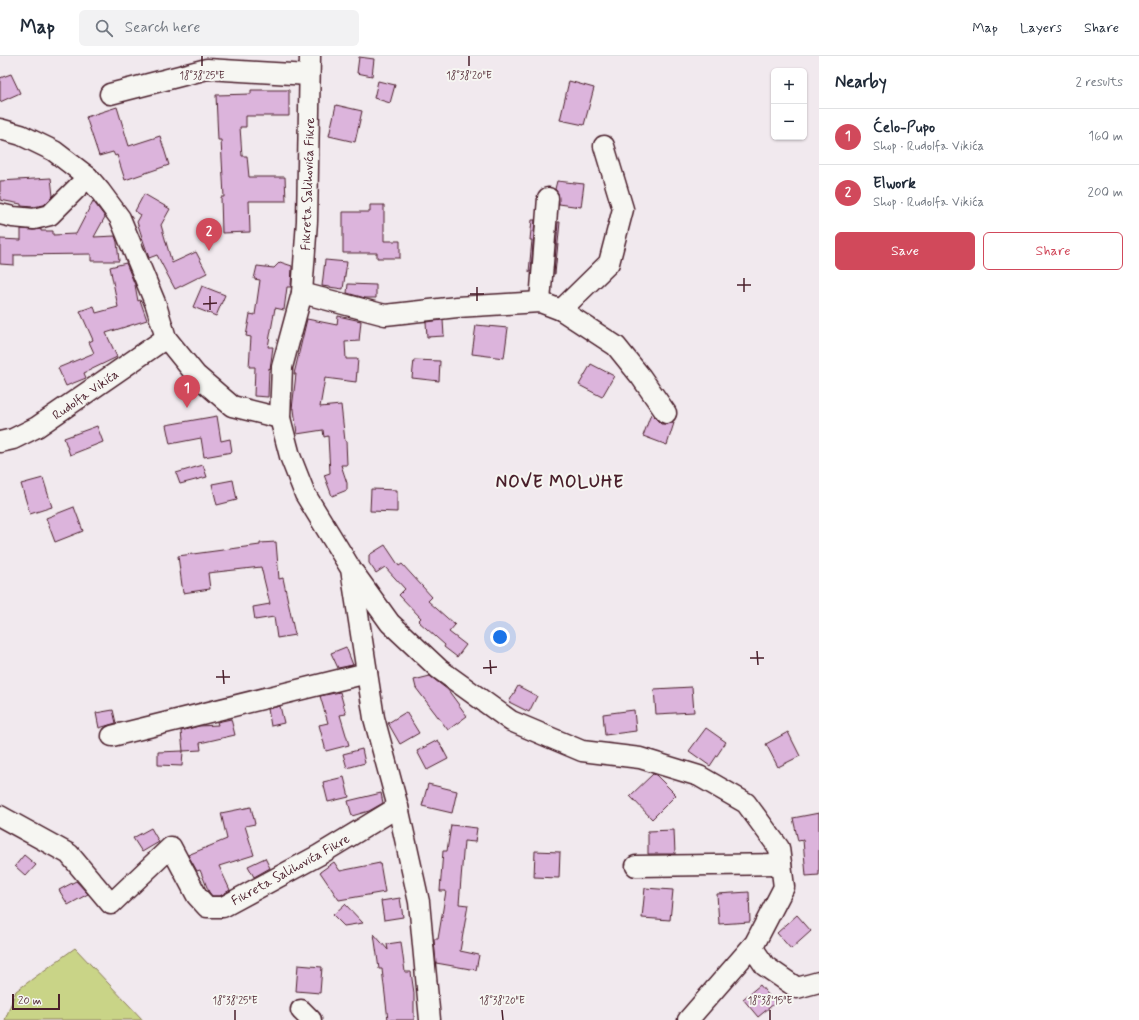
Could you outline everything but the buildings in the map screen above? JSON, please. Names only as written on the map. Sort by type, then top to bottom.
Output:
[{"type":"street","name":"Fikreta Salihovića Fikre","points":[[110,94],[207,69],[310,65],[307,221],[302,292],[282,367],[280,418],[290,456],[305,494],[351,568],[390,623],[439,669],[511,721],[582,751],[640,758],[699,776],[746,803],[779,848],[784,887],[752,947],[688,1020]]},
{"type":"street","points":[[0,129],[21,136],[54,151],[88,177],[120,218],[156,305],[166,338],[196,374],[232,406],[280,418]]},
{"type":"street","points":[[561,310],[609,263],[623,209],[604,146]]},
{"type":"street","points":[[0,214],[34,219],[50,216],[88,177]]},
{"type":"street","points":[[540,302],[548,198]]},
{"type":"street","points":[[302,292],[385,315],[457,307],[540,302],[561,310],[616,346],[641,377],[666,413]]},
{"type":"street","name":"Rudolfa Vikića","points":[[0,442],[13,439],[37,427],[166,338]]},
{"type":"street","name":"Fikreta Salihovića Fikre","points":[[351,568],[374,718],[398,807],[419,902],[430,1020]]},
{"type":"street","points":[[112,736],[367,673]]},
{"type":"street","name":"Fikreta Salihovića Fikre","points":[[0,816],[68,854],[111,904],[171,847],[197,896],[207,907],[223,907],[319,855],[398,807]]},
{"type":"street","points":[[636,866],[781,864]]},
{"type":"street","points":[[752,947],[765,966],[796,988],[819,982]]},
{"type":"green space","points":[[75,948],[143,1020],[5,1020],[16,991]]},
{"type":"place","name":"Elwork","points":[[209,251]]},
{"type":"place","name":"Ćelo-Pupo","points":[[187,408]]},
{"type":"district","name":"NOVE MOLUHE","points":[[560,481]]}]
